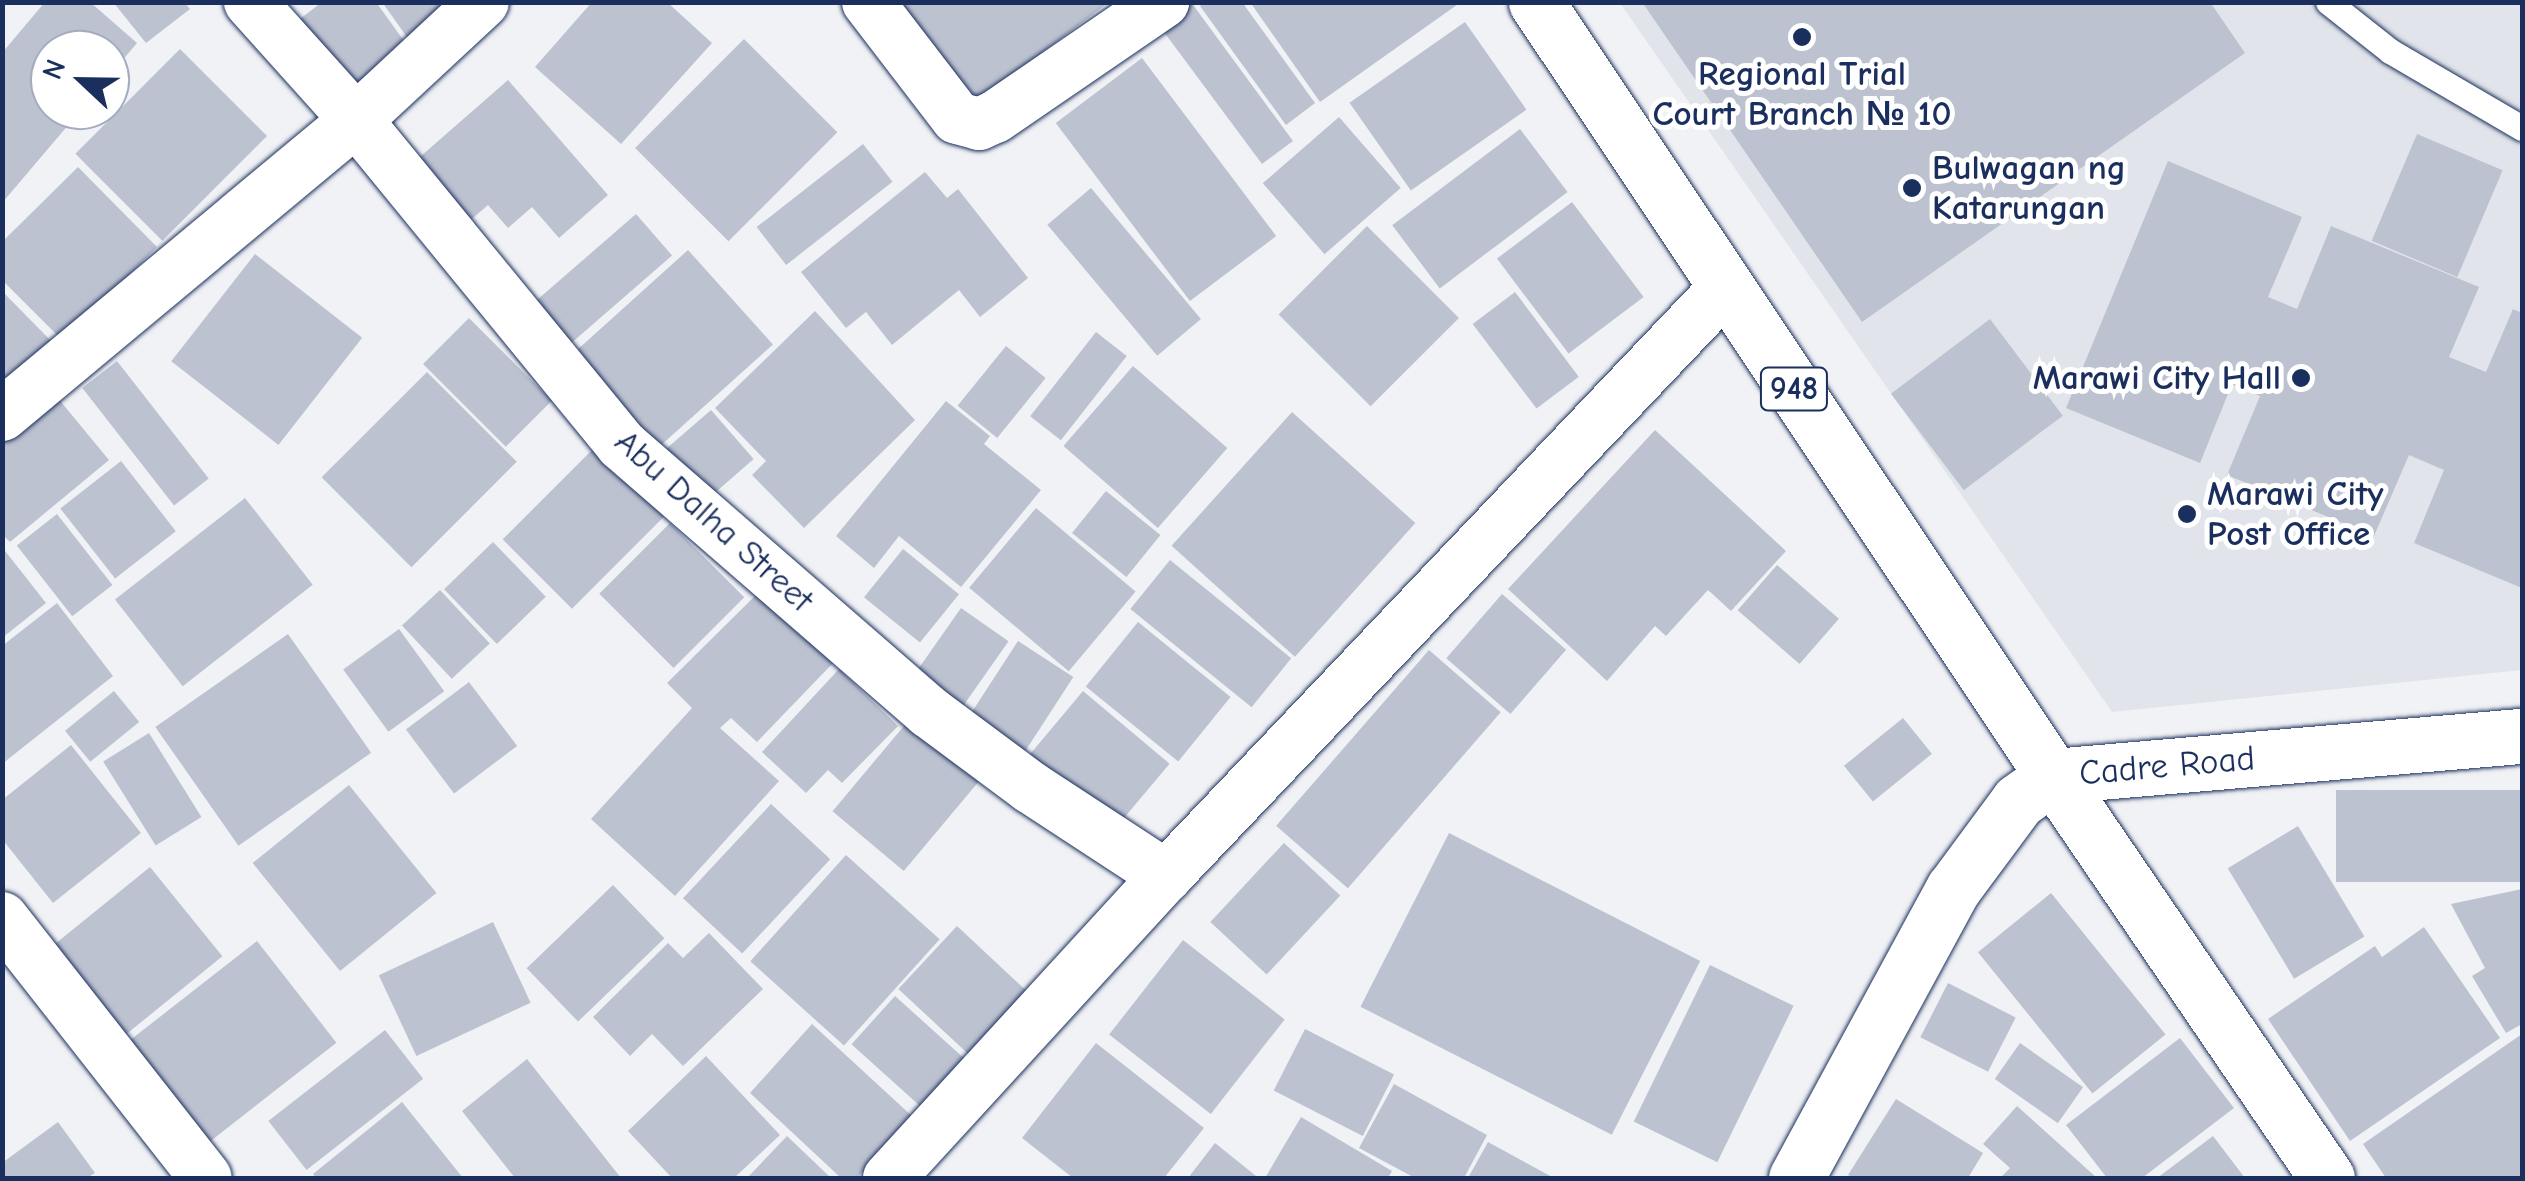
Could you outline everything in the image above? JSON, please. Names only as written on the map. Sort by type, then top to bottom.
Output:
[{"type":"main road","name":"948","points":[[1536,2],[2053,776],[2328,1178]]},
{"type":"main road","name":"Cadre Road","points":[[1796,1178],[1954,889],[2018,801],[2053,776],[2522,736]]},
{"type":"street","name":"Abu Dalha Street","points":[[250,2],[356,120],[622,445],[929,712],[1030,786],[1166,876]]},
{"type":"street","points":[[2,415],[356,120],[483,2]]},
{"type":"street","points":[[868,2],[956,118],[979,124],[995,118],[1163,2]]},
{"type":"street","points":[[889,1178],[1166,876],[1726,287]]},
{"type":"street","points":[[2,918],[206,1178]]},
{"type":"lane","points":[[2328,2],[2390,51],[2522,128]]},
{"type":"shaded area","points":[[1620,3],[2522,3],[2522,670],[2112,712]]},
{"type":"building","points":[[45,2],[90,2],[122,30],[30,30],[30,130],[64,130],[2,203],[2,53]]},
{"type":"building","points":[[113,2],[184,2],[190,9],[146,43]]},
{"type":"building","points":[[322,2],[376,2],[409,48],[346,92],[291,26]]},
{"type":"building","points":[[382,2],[475,2],[414,47]]},
{"type":"building","points":[[592,2],[667,2],[712,43],[621,144],[535,67]]},
{"type":"building","points":[[900,2],[1109,2],[974,104]]},
{"type":"building","points":[[1191,2],[1293,141],[1262,164],[1158,24]]},
{"type":"building","points":[[1204,2],[1242,2],[1315,103],[1286,125],[1200,6]]},
{"type":"building","points":[[1250,2],[1461,2],[1320,102]]},
{"type":"building","name":"Bulwagan ng Katarungan","points":[[1642,2],[2210,2],[2245,53],[1862,322]]},
{"type":"building","points":[[1465,22],[1526,110],[1411,191],[1349,103]]},
{"type":"building","points":[[744,39],[837,132],[728,241],[635,148]]},
{"type":"building","points":[[180,49],[267,136],[162,241],[75,154],[99,130],[130,130],[130,99]]},
{"type":"building","points":[[1142,58],[1276,236],[1190,301],[1056,123]]},
{"type":"building","points":[[508,80],[608,195],[559,238],[532,207],[508,228],[488,205],[466,224],[413,163]]},
{"type":"building","points":[[1339,117],[1401,188],[1324,254],[1263,183]]},
{"type":"building","points":[[1520,129],[1568,192],[1440,288],[1392,225]]},
{"type":"building","points":[[2417,134],[2503,170],[2457,277],[2372,241]]},
{"type":"building","points":[[863,144],[893,182],[786,265],[757,227]]},
{"type":"building","name":"Marawi City Hall","points":[[2168,161],[2302,217],[2268,297],[2297,309],[2331,226],[2479,287],[2449,357],[2486,372],[2513,309],[2522,313],[2522,588],[2414,543],[2444,470],[2409,455],[2374,536],[2227,475],[2260,396],[2232,384],[2200,463],[2066,408]]},
{"type":"building","points":[[78,167],[157,247],[63,341],[2,280],[2,242]]},
{"type":"building","points":[[925,172],[947,198],[958,189],[1028,278],[980,317],[959,290],[892,345],[866,312],[846,328],[801,272]]},
{"type":"building","points":[[1091,188],[1201,319],[1157,356],[1047,225]]},
{"type":"building","points":[[1572,202],[1644,297],[1569,354],[1497,259]]},
{"type":"building","points":[[636,214],[672,256],[560,353],[524,311]]},
{"type":"building","points":[[1367,226],[1459,318],[1371,406],[1279,314]]},
{"type":"building","points":[[688,250],[773,344],[653,453],[568,358]]},
{"type":"building","points":[[255,254],[362,338],[278,445],[171,361]]},
{"type":"building","points":[[2,291],[58,348],[2,404]]},
{"type":"building","points":[[1515,292],[1579,377],[1536,409],[1473,324]]},
{"type":"building","points":[[815,311],[915,420],[804,528],[752,475],[766,461],[715,408]]},
{"type":"building","points":[[469,318],[552,401],[506,447],[423,364]]},
{"type":"building","points":[[1990,319],[2063,416],[1964,490],[1891,394]]},
{"type":"building","points":[[1096,332],[1127,356],[1061,440],[1030,416]]},
{"type":"building","points":[[1006,346],[1046,378],[997,438],[958,406]]},
{"type":"building","points":[[117,361],[209,478],[174,506],[82,388]]},
{"type":"building","points":[[1133,366],[1227,448],[1158,528],[1063,446]]},
{"type":"building","points":[[427,372],[517,462],[411,567],[322,477]]},
{"type":"building","points":[[52,391],[109,460],[10,542],[2,534],[2,432]]},
{"type":"building","points":[[946,401],[990,436],[984,444],[1041,490],[961,587],[899,536],[874,568],[836,536]]},
{"type":"building","points":[[711,410],[754,459],[702,504],[660,455]]},
{"type":"building","points":[[1292,412],[1415,523],[1295,657],[1172,546]]},
{"type":"building","points":[[1655,430],[1786,551],[1731,611],[1708,590],[1666,636],[1655,626],[1607,681],[1508,589]]},
{"type":"building","points":[[596,446],[665,515],[572,609],[503,539]]},
{"type":"building","points":[[121,461],[176,531],[115,579],[60,508]]},
{"type":"building","points":[[1106,491],[1160,535],[1126,577],[1072,533]]},
{"type":"building","points":[[245,498],[313,585],[183,686],[115,600]]},
{"type":"building","points":[[1036,508],[1136,592],[1069,671],[969,588]]},
{"type":"building","points":[[57,514],[112,585],[72,616],[17,545]]},
{"type":"building","points":[[670,523],[744,597],[674,668],[599,594]]},
{"type":"building","points":[[493,542],[546,597],[497,644],[444,589]]},
{"type":"building","points":[[2,547],[46,603],[2,638]]},
{"type":"building","points":[[903,549],[959,594],[920,642],[864,597]]},
{"type":"building","points":[[1170,560],[1291,658],[1252,707],[1130,609]]},
{"type":"building","points":[[1777,565],[1839,619],[1800,664],[1738,610]]},
{"type":"building","points":[[440,590],[490,643],[452,679],[402,625]]},
{"type":"building","points":[[760,591],[833,663],[757,742],[731,718],[720,728],[779,781],[675,896],[591,819],[692,708],[667,683]]},
{"type":"building","points":[[1502,594],[1566,650],[1510,714],[1446,658]]},
{"type":"building","points":[[57,603],[113,676],[2,764],[2,646]]},
{"type":"building","points":[[961,608],[1009,641],[954,719],[907,686]]},
{"type":"building","points":[[1138,622],[1230,697],[1178,761],[1086,687]]},
{"type":"building","points":[[399,629],[444,691],[388,732],[343,670]]},
{"type":"building","points":[[288,634],[371,753],[238,846],[155,727]]},
{"type":"building","points":[[1018,641],[1073,677],[1019,760],[964,724]]},
{"type":"building","points":[[1429,650],[1501,712],[1348,888],[1276,826]]},
{"type":"building","points":[[839,669],[898,726],[842,783],[828,770],[806,793],[762,752]]},
{"type":"building","points":[[469,682],[517,746],[454,793],[406,730]]},
{"type":"building","points":[[114,691],[139,722],[90,762],[65,731]]},
{"type":"building","points":[[1083,691],[1170,764],[1114,830],[1028,757]]},
{"type":"building","points":[[1903,718],[1932,754],[1873,802],[1844,766]]},
{"type":"building","points":[[909,720],[980,780],[904,871],[833,811]]},
{"type":"building","points":[[149,733],[201,817],[156,846],[103,762]]},
{"type":"building","points":[[71,745],[141,833],[53,903],[2,839],[2,800]]},
{"type":"building","points":[[349,785],[436,893],[340,971],[253,863]]},
{"type":"building","points":[[2336,790],[2522,790],[2522,882],[2336,882]]},
{"type":"building","points":[[771,804],[830,859],[742,954],[683,898]]},
{"type":"building","points":[[2298,826],[2364,937],[2294,979],[2228,868]]},
{"type":"building","points":[[1449,833],[1700,961],[1612,1135],[1360,1007]]},
{"type":"building","points":[[1284,843],[1340,896],[1267,975],[1210,922]]},
{"type":"building","points":[[846,855],[940,939],[844,1046],[750,961]]},
{"type":"building","points":[[150,867],[222,956],[119,1040],[47,951]]},
{"type":"building","points":[[613,885],[664,938],[578,1022],[527,968]]},
{"type":"building","points":[[2522,889],[2522,1024],[2506,1033],[2472,976],[2485,968],[2451,904]]},
{"type":"building","points":[[2051,893],[2166,1034],[2092,1094],[1978,952]]},
{"type":"building","points":[[493,922],[531,1003],[416,1056],[379,975]]},
{"type":"building","points":[[957,926],[1030,994],[971,1057],[898,989]]},
{"type":"building","points":[[2424,927],[2500,1038],[2350,1141],[2268,1019],[2375,946],[2382,957]]},
{"type":"building","points":[[709,933],[763,989],[683,1066],[652,1034],[630,1056],[593,1017],[668,943],[683,958]]},
{"type":"building","points":[[1183,940],[1285,1019],[1211,1114],[1109,1035]]},
{"type":"building","points":[[257,941],[336,1043],[209,1142],[129,1041]]},
{"type":"building","points":[[1710,965],[1794,1006],[1717,1162],[1634,1121]]},
{"type":"building","points":[[1948,983],[2016,1018],[1988,1072],[1920,1037]]},
{"type":"building","points":[[895,996],[967,1061],[924,1109],[852,1044]]},
{"type":"building","points":[[812,1024],[913,1117],[857,1178],[841,1178],[750,1093]]},
{"type":"building","points":[[1305,1029],[1394,1074],[1363,1136],[1274,1090]]},
{"type":"building","points":[[385,1030],[423,1079],[307,1170],[268,1121]]},
{"type":"building","points":[[2522,1034],[2522,1178],[2386,1178],[2363,1144]]},
{"type":"building","points":[[2180,1038],[2234,1108],[2142,1178],[2107,1178],[2066,1125]]},
{"type":"building","points":[[1096,1043],[1204,1128],[1164,1178],[1073,1178],[1022,1138]]},
{"type":"building","points":[[2020,1043],[2083,1087],[2058,1123],[1995,1079]]},
{"type":"building","points":[[706,1056],[780,1135],[734,1178],[672,1178],[628,1131]]},
{"type":"building","points":[[527,1059],[621,1178],[515,1178],[462,1111]]},
{"type":"building","points":[[1394,1084],[1487,1135],[1464,1178],[1415,1178],[1359,1148]]},
{"type":"building","points":[[1896,1099],[1983,1153],[1968,1178],[1848,1175]]},
{"type":"building","points":[[402,1102],[463,1178],[316,1178],[313,1174]]},
{"type":"building","points":[[2017,1106],[2097,1178],[2000,1178],[2010,1168],[1983,1144]]},
{"type":"building","points":[[1301,1117],[1392,1171],[1388,1178],[1265,1178]]},
{"type":"building","points":[[58,1122],[95,1173],[87,1178],[2,1178],[2,1163]]},
{"type":"building","points":[[787,1136],[831,1178],[747,1178]]},
{"type":"building","points":[[2213,1136],[2245,1178],[2157,1178]]},
{"type":"building","points":[[1488,1142],[1554,1178],[1468,1178]]},
{"type":"building","points":[[1215,1143],[1256,1176],[1188,1178]]},
{"type":"place","name":"Regional Trial Court Branch № 10","points":[[1802,37]]},
{"type":"place","name":"Bulwagan ng Katarungan","points":[[1912,188]]},
{"type":"place","name":"Marawi City Hall","points":[[2301,378]]},
{"type":"place","name":"Marawi City Post Office","points":[[2187,514]]}]
